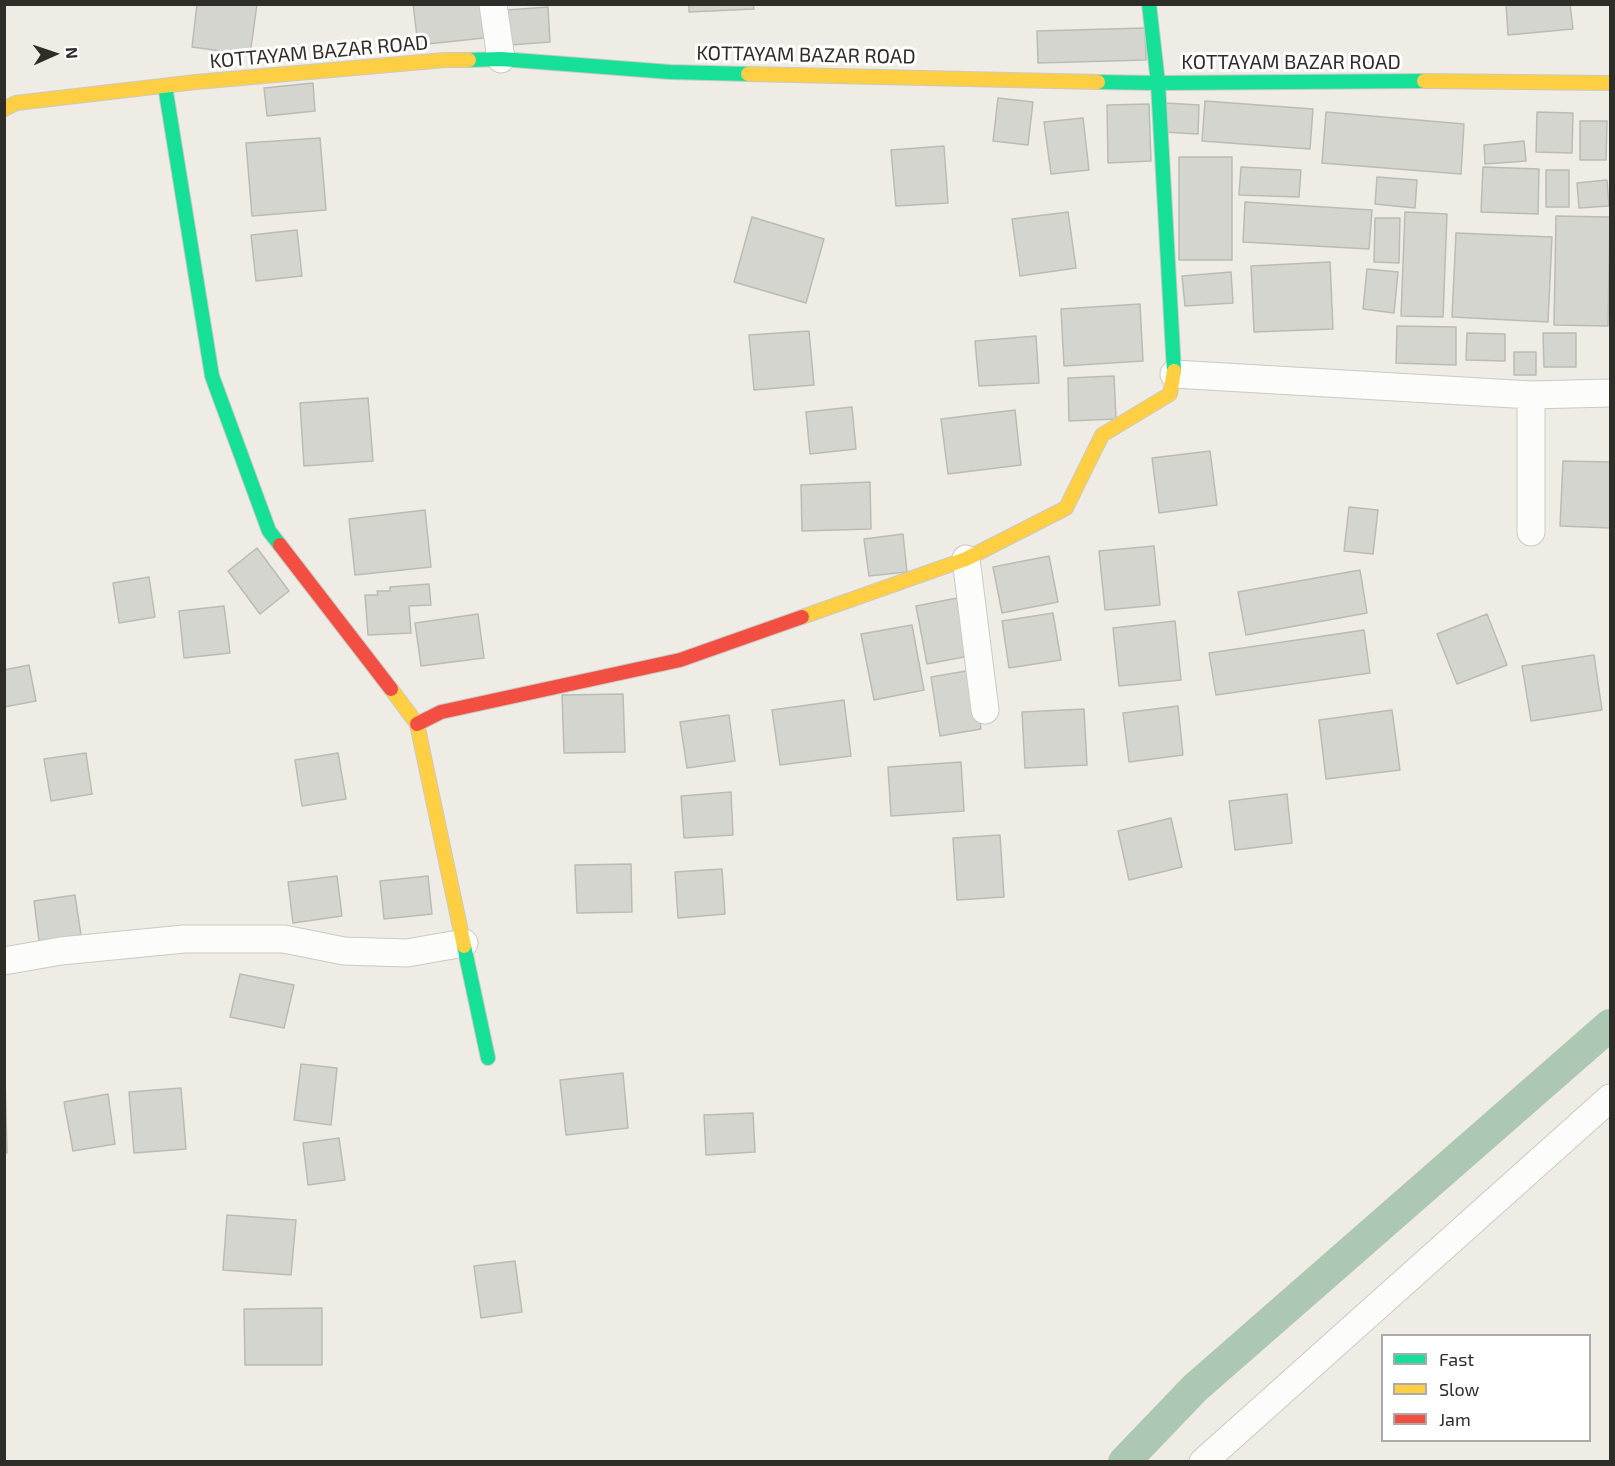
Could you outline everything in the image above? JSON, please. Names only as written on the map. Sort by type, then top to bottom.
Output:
[{"type":"street","points":[[493,4],[501,59]]},
{"type":"street","points":[[417,724],[441,712],[680,660],[966,559],[1066,508],[1102,435],[1170,394],[1174,374],[1158,83],[1149,4]]},
{"type":"street","name":"KOTTAYAM BAZAR ROAD","points":[[4,109],[16,103],[196,82],[445,60],[501,59],[670,72],[1158,83],[1449,81],[1611,83]]},
{"type":"street","points":[[165,86],[212,376],[269,531],[417,724],[488,1058]]},
{"type":"street","points":[[1174,374],[1532,395],[1611,393]]},
{"type":"street","points":[[1531,532],[1532,395]]},
{"type":"street","points":[[966,559],[984,710]]},
{"type":"street","points":[[4,961],[61,951],[184,939],[284,939],[344,951],[408,953],[464,943]]},
{"type":"street","points":[[1203,1461],[1611,1098]]},
{"type":"building","points":[[197,4],[257,4],[250,55],[192,47]]},
{"type":"building","points":[[413,4],[480,4],[484,38],[418,45]]},
{"type":"building","points":[[689,4],[753,4],[754,9],[689,12]]},
{"type":"building","points":[[1506,4],[1570,4],[1573,29],[1508,35]]},
{"type":"building","points":[[548,7],[550,42],[510,45],[507,10]]},
{"type":"building","points":[[1145,28],[1146,60],[1038,63],[1037,31]]},
{"type":"building","points":[[313,83],[315,111],[267,116],[264,88]]},
{"type":"building","points":[[998,98],[1033,102],[1028,145],[993,141]]},
{"type":"building","points":[[1205,101],[1313,109],[1310,149],[1202,141]]},
{"type":"building","points":[[1165,103],[1199,105],[1198,134],[1163,132]]},
{"type":"building","points":[[1149,104],[1151,161],[1108,163],[1107,105]]},
{"type":"building","points":[[1326,112],[1464,124],[1461,174],[1322,163]]},
{"type":"building","points":[[1537,112],[1573,113],[1572,153],[1536,152]]},
{"type":"building","points":[[1083,118],[1089,170],[1051,174],[1044,122]]},
{"type":"building","points":[[1580,121],[1607,121],[1606,160],[1580,160]]},
{"type":"building","points":[[320,138],[326,210],[252,216],[246,143]]},
{"type":"building","points":[[1524,141],[1526,161],[1485,164],[1484,145]]},
{"type":"building","points":[[944,146],[948,203],[896,206],[891,150]]},
{"type":"building","points":[[1179,157],[1232,157],[1232,260],[1179,260]]},
{"type":"building","points":[[1241,167],[1301,170],[1299,197],[1239,195]]},
{"type":"building","points":[[1483,167],[1539,169],[1538,214],[1481,212]]},
{"type":"building","points":[[1546,170],[1569,170],[1569,207],[1546,207]]},
{"type":"building","points":[[1377,177],[1417,180],[1415,208],[1375,204]]},
{"type":"building","points":[[1607,180],[1609,206],[1579,208],[1577,183]]},
{"type":"building","points":[[1245,202],[1372,210],[1369,249],[1243,242]]},
{"type":"building","points":[[1068,212],[1076,268],[1020,276],[1012,219]]},
{"type":"building","points":[[1405,212],[1447,214],[1443,317],[1401,316]]},
{"type":"building","points":[[1556,216],[1610,217],[1608,326],[1554,325]]},
{"type":"building","points":[[752,217],[824,239],[806,303],[734,282]]},
{"type":"building","points":[[1375,218],[1400,218],[1399,263],[1374,262]]},
{"type":"building","points":[[297,230],[302,276],[256,281],[251,235]]},
{"type":"building","points":[[1456,233],[1552,237],[1548,322],[1452,317]]},
{"type":"building","points":[[1330,262],[1333,329],[1254,332],[1251,266]]},
{"type":"building","points":[[1367,269],[1398,272],[1394,313],[1363,309]]},
{"type":"building","points":[[1231,272],[1233,303],[1185,306],[1182,276]]},
{"type":"building","points":[[1140,304],[1143,361],[1064,366],[1061,309]]},
{"type":"building","points":[[1397,326],[1456,327],[1456,365],[1396,363]]},
{"type":"building","points":[[809,331],[814,385],[754,390],[749,335]]},
{"type":"building","points":[[1467,333],[1505,334],[1505,361],[1466,360]]},
{"type":"building","points":[[1543,333],[1576,333],[1576,367],[1544,367]]},
{"type":"building","points":[[1036,336],[1039,383],[979,386],[975,341]]},
{"type":"building","points":[[1514,352],[1536,352],[1536,375],[1514,375]]},
{"type":"building","points":[[1114,376],[1116,419],[1069,421],[1068,378]]},
{"type":"building","points":[[368,398],[373,461],[304,466],[300,403]]},
{"type":"building","points":[[852,407],[856,449],[810,454],[806,412]]},
{"type":"building","points":[[1015,410],[1021,465],[948,474],[941,419]]},
{"type":"building","points":[[1210,451],[1217,505],[1159,513],[1152,458]]},
{"type":"building","points":[[1563,461],[1610,462],[1610,528],[1560,526]]},
{"type":"building","points":[[870,482],[871,529],[802,531],[801,485]]},
{"type":"building","points":[[1349,507],[1378,510],[1373,554],[1344,551]]},
{"type":"building","points":[[425,510],[431,567],[355,575],[349,519]]},
{"type":"building","points":[[903,534],[907,572],[869,576],[864,539]]},
{"type":"building","points":[[1154,546],[1160,605],[1105,610],[1099,551]]},
{"type":"building","points":[[257,548],[289,591],[260,614],[228,571]]},
{"type":"building","points":[[1049,556],[1058,602],[1002,613],[993,567]]},
{"type":"building","points":[[1360,570],[1367,613],[1246,635],[1238,592]]},
{"type":"building","points":[[149,577],[155,617],[119,623],[113,583]]},
{"type":"building","points":[[429,584],[431,605],[409,606],[411,633],[368,635],[365,595],[378,595],[377,591],[390,591],[390,587]]},
{"type":"building","points":[[957,598],[969,656],[927,664],[916,606]]},
{"type":"building","points":[[224,606],[230,653],[184,658],[179,611]]},
{"type":"building","points":[[1053,613],[1061,660],[1009,668],[1002,621]]},
{"type":"building","points":[[478,614],[484,658],[421,666],[415,623]]},
{"type":"building","points":[[1487,614],[1507,665],[1457,684],[1437,634]]},
{"type":"building","points":[[1175,621],[1181,680],[1119,686],[1113,628]]},
{"type":"building","points":[[912,625],[924,690],[874,700],[861,634]]},
{"type":"building","points":[[1364,630],[1370,673],[1216,695],[1209,653]]},
{"type":"building","points":[[1594,655],[1602,710],[1531,721],[1522,666]]},
{"type":"building","points":[[29,665],[36,701],[4,707],[4,670]]},
{"type":"building","points":[[972,670],[981,729],[940,736],[931,677]]},
{"type":"building","points":[[623,694],[625,752],[564,753],[562,695]]},
{"type":"building","points":[[844,700],[851,756],[780,765],[772,710]]},
{"type":"building","points":[[1178,706],[1183,755],[1129,762],[1123,713]]},
{"type":"building","points":[[1084,709],[1087,765],[1025,768],[1022,712]]},
{"type":"building","points":[[1392,710],[1400,770],[1326,779],[1319,720]]},
{"type":"building","points":[[729,715],[735,761],[687,768],[680,722]]},
{"type":"building","points":[[86,753],[92,794],[51,801],[44,759]]},
{"type":"building","points":[[338,753],[346,799],[302,806],[295,760]]},
{"type":"building","points":[[961,762],[964,811],[891,816],[888,767]]},
{"type":"building","points":[[731,792],[733,835],[684,838],[681,796]]},
{"type":"building","points":[[1287,794],[1292,843],[1235,850],[1229,801]]},
{"type":"building","points":[[1171,818],[1182,867],[1129,880],[1118,831]]},
{"type":"building","points":[[1000,835],[1004,897],[957,900],[953,838]]},
{"type":"building","points":[[631,864],[632,912],[577,913],[575,865]]},
{"type":"building","points":[[722,869],[725,914],[678,918],[675,872]]},
{"type":"building","points":[[337,876],[342,916],[293,923],[288,882]]},
{"type":"building","points":[[428,876],[432,914],[384,919],[380,881]]},
{"type":"building","points":[[75,895],[81,935],[39,941],[34,901]]},
{"type":"building","points":[[240,974],[294,985],[284,1028],[230,1017]]},
{"type":"building","points":[[301,1064],[337,1068],[331,1125],[294,1120]]},
{"type":"building","points":[[623,1073],[628,1128],[566,1135],[560,1080]]},
{"type":"building","points":[[5,1076],[7,1153],[4,1153]]},
{"type":"building","points":[[181,1088],[186,1149],[134,1153],[129,1092]]},
{"type":"building","points":[[108,1094],[115,1144],[73,1151],[64,1102]]},
{"type":"building","points":[[753,1113],[755,1152],[706,1155],[704,1115]]},
{"type":"building","points":[[339,1138],[345,1180],[308,1185],[303,1143]]},
{"type":"building","points":[[227,1215],[296,1220],[291,1275],[223,1270]]},
{"type":"building","points":[[515,1261],[522,1312],[481,1318],[474,1266]]},
{"type":"building","points":[[322,1308],[322,1365],[245,1365],[244,1309]]},
{"type":"waterway","points":[[1124,1462],[1195,1388],[1610,1025]]},
{"type":"traffic: fast","points":[[1149,4],[1158,83],[1174,371]]},
{"type":"traffic: fast","points":[[469,60],[501,59],[670,72],[748,74]]},
{"type":"traffic: fast","points":[[1098,82],[1424,81]]},
{"type":"traffic: fast","points":[[165,86],[212,376],[269,531],[280,545]]},
{"type":"traffic: fast","points":[[464,946],[488,1058]]},
{"type":"traffic: slow","points":[[4,109],[16,103],[196,82],[445,60],[469,60]]},
{"type":"traffic: slow","points":[[748,74],[1098,82]]},
{"type":"traffic: slow","points":[[1424,81],[1610,83]]},
{"type":"traffic: slow","points":[[802,617],[966,559],[1066,508],[1102,435],[1170,394],[1174,371]]},
{"type":"traffic: slow","points":[[391,689],[417,724],[464,946]]},
{"type":"traffic: jam","points":[[280,545],[391,689]]},
{"type":"traffic: jam","points":[[417,724],[441,712],[680,660],[802,617]]}]
